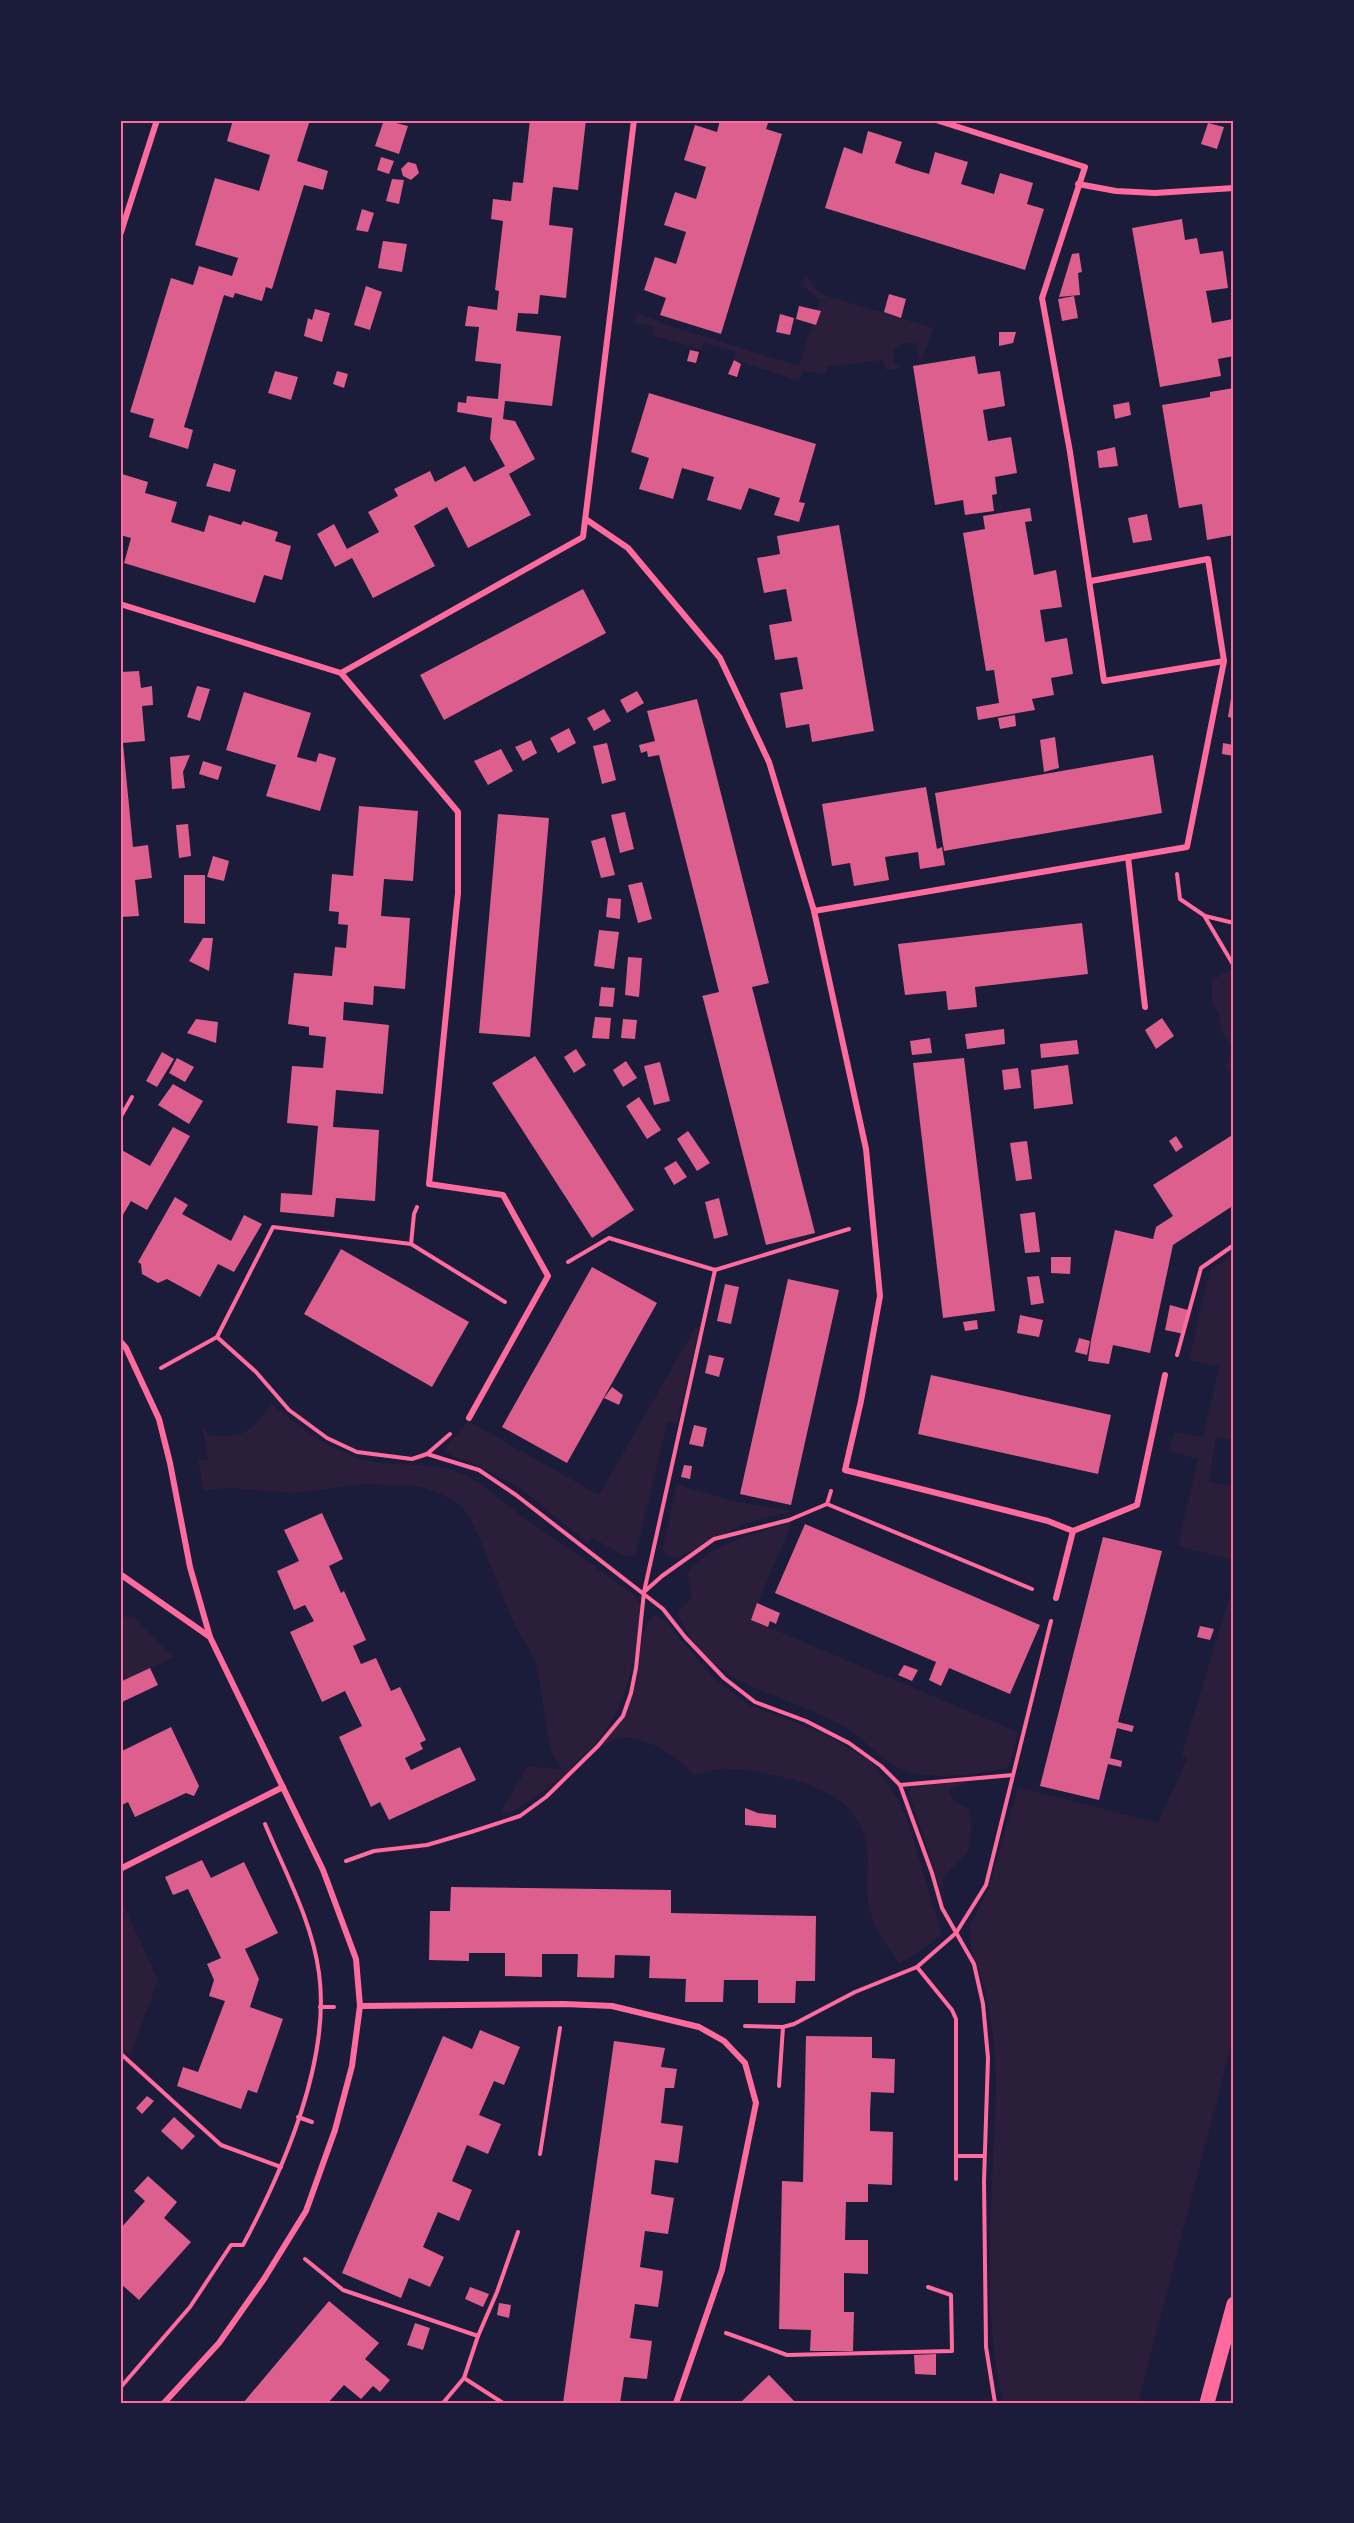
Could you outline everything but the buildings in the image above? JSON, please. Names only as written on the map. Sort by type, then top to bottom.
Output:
[{"type":"main road","points":[[1207,2403],[1234,2304]]},
{"type":"street","points":[[120,235],[157,120]]},
{"type":"street","points":[[341,673],[583,537],[587,520],[634,120]]},
{"type":"street","points":[[936,120],[952,122],[1085,167],[1042,298],[1091,581],[1104,681],[1224,661]]},
{"type":"street","points":[[1078,184],[1116,191],[1155,193],[1234,188]]},
{"type":"street","points":[[587,520],[628,548],[720,658],[769,762],[814,911],[866,1149],[880,1296],[861,1401],[845,1470],[1048,1521],[1073,1531],[1137,1505],[1165,1375]]},
{"type":"street","points":[[814,911],[1187,847],[1224,661],[1208,559],[1091,581]]},
{"type":"street","points":[[120,604],[341,673],[458,812],[458,893],[429,1185],[503,1195],[548,1276],[469,1418]]},
{"type":"street","points":[[1128,857],[1145,1007]]},
{"type":"street","points":[[120,1341],[126,1348],[141,1379],[162,1430],[190,1568],[210,1637],[323,1870],[356,1959],[360,2006],[352,2066],[335,2130],[306,2211],[219,2343],[164,2403]]},
{"type":"street","points":[[1056,1599],[1073,1531]]},
{"type":"street","points":[[120,1574],[210,1637]]},
{"type":"street","points":[[120,1869],[283,1787]]},
{"type":"street","points":[[360,2006],[564,2004],[612,2006],[699,2027],[724,2041],[745,2063],[756,2103],[722,2270],[676,2403]]},
{"type":"path","points":[[1175,849],[1180,899],[1205,916],[1234,923]]},
{"type":"path","points":[[1205,916],[1234,966]]},
{"type":"path","points":[[120,1118],[132,1097]]},
{"type":"path","points":[[411,1244],[414,1214],[429,1185]]},
{"type":"path","points":[[548,1276],[609,1238],[715,1270],[873,1222]]},
{"type":"path","points":[[141,1379],[217,1337],[273,1227],[411,1244],[526,1313]]},
{"type":"path","points":[[1165,1375],[1180,1351],[1201,1268],[1234,1245]]},
{"type":"path","points":[[323,1870],[374,1851],[427,1845],[520,1816],[546,1797],[598,1746],[623,1716],[631,1694],[636,1668],[644,1592],[715,1270]]},
{"type":"path","points":[[217,1337],[256,1372],[289,1410],[327,1438],[357,1452],[412,1459],[427,1454],[469,1418]]},
{"type":"path","points":[[427,1454],[479,1470],[516,1495],[663,1608],[685,1637],[724,1678],[755,1702],[806,1721],[849,1743],[881,1766],[900,1785],[932,1873],[942,1908],[974,1964],[983,2004],[988,2058],[984,2156],[986,2347],[995,2403]]},
{"type":"path","points":[[827,1504],[834,1480],[845,1470]]},
{"type":"path","points":[[644,1592],[662,1576],[714,1539],[789,1520],[827,1504],[1056,1599],[986,1886],[956,1933],[917,1966],[855,1992],[794,2024]]},
{"type":"path","points":[[900,1785],[1013,1775]]},
{"type":"path","points":[[120,2388],[190,2307],[231,2245],[243,2246],[281,2166],[301,2109],[317,2045],[319,1974],[311,1936],[255,1801]]},
{"type":"path","points":[[917,1966],[952,2010],[956,2019],[956,2179]]},
{"type":"path","points":[[540,2154],[564,2004]]},
{"type":"path","points":[[756,2103],[778,2101],[783,2027]]},
{"type":"path","points":[[120,2053],[221,2145],[281,2166]]},
{"type":"path","points":[[957,2156],[984,2156]]},
{"type":"path","points":[[443,2403],[464,2378],[518,2232]]},
{"type":"path","points":[[286,2244],[344,2290],[478,2336]]},
{"type":"path","points":[[703,2325],[787,2355],[952,2351],[951,2295],[928,2287]]},
{"type":"path","points":[[464,2378],[503,2403]]},
{"type":"shaded area","points":[[805,277],[820,294],[934,328],[922,358],[919,358],[916,343],[904,343],[894,350],[894,362],[900,368],[886,370],[882,360],[827,367],[827,374],[803,371],[799,381],[734,360],[736,352],[704,343],[701,350],[652,335],[653,326],[634,323],[637,313],[799,366],[820,300],[802,285]]},
{"type":"shaded area","points":[[1234,968],[1234,1071],[1228,1071],[1224,1064],[1229,1063],[1231,1047],[1220,1028],[1219,1013],[1212,1002],[1212,980]]},
{"type":"shaded area","points":[[1234,1254],[1234,1440],[1216,1437],[1209,1482],[1234,1487],[1234,1560],[1178,1546],[1198,1459],[1169,1451],[1174,1432],[1203,1437],[1219,1367],[1189,1360],[1210,1270]]},
{"type":"shaded area","points":[[700,1327],[677,1423],[668,1421],[635,1555],[625,1557],[592,1537],[588,1543],[520,1488],[479,1466],[445,1453],[446,1447],[468,1421],[599,1495],[695,1328]]},
{"type":"shaded area","points":[[272,1404],[323,1442],[351,1455],[382,1463],[444,1468],[471,1478],[634,1595],[641,1605],[640,1622],[629,1679],[606,1731],[572,1767],[569,1771],[571,1772],[513,1812],[500,1813],[528,1766],[562,1770],[550,1746],[534,1659],[518,1631],[470,1517],[458,1504],[441,1494],[418,1486],[364,1484],[295,1493],[232,1488],[204,1490],[198,1461],[209,1459],[201,1424],[210,1436],[240,1434],[252,1427]]},
{"type":"shaded area","points":[[677,1484],[732,1501],[792,1511],[743,1524],[676,1559],[665,1554],[663,1548]]},
{"type":"shaded area","points":[[792,1522],[751,1620],[1018,1732],[1009,1767],[946,1776],[920,1774],[901,1769],[849,1730],[829,1719],[747,1684],[728,1673],[710,1660],[694,1643],[678,1615],[681,1608],[692,1598],[687,1573],[708,1554],[735,1540]]},
{"type":"shaded area","points":[[1234,1582],[1234,2034],[1138,2403],[1003,2403],[996,2363],[990,2283],[996,2080],[994,2044],[987,1995],[971,1949],[970,1926],[988,1890],[1018,1787],[1158,1823],[1187,1759],[1182,1754]]},
{"type":"shaded area","points":[[655,1615],[665,1621],[714,1678],[747,1704],[823,1733],[869,1760],[890,1786],[906,1816],[942,1935],[899,1963],[883,1939],[870,1912],[867,1893],[867,1851],[861,1827],[845,1806],[825,1792],[780,1776],[749,1770],[721,1769],[694,1775],[671,1755],[640,1740],[620,1738],[599,1748],[610,1735],[631,1700],[644,1631]]},
{"type":"shaded area","points":[[127,1616],[134,1617],[174,1657],[120,1683],[120,1619]]},
{"type":"shaded area","points":[[971,1781],[949,1790],[954,1802],[969,1809],[972,1826],[968,1850],[943,1880],[944,1900],[910,1796],[911,1787]]},
{"type":"shaded area","points":[[120,1897],[158,1980],[130,2056],[120,2048],[120,1923],[126,1914],[120,1910]]}]
